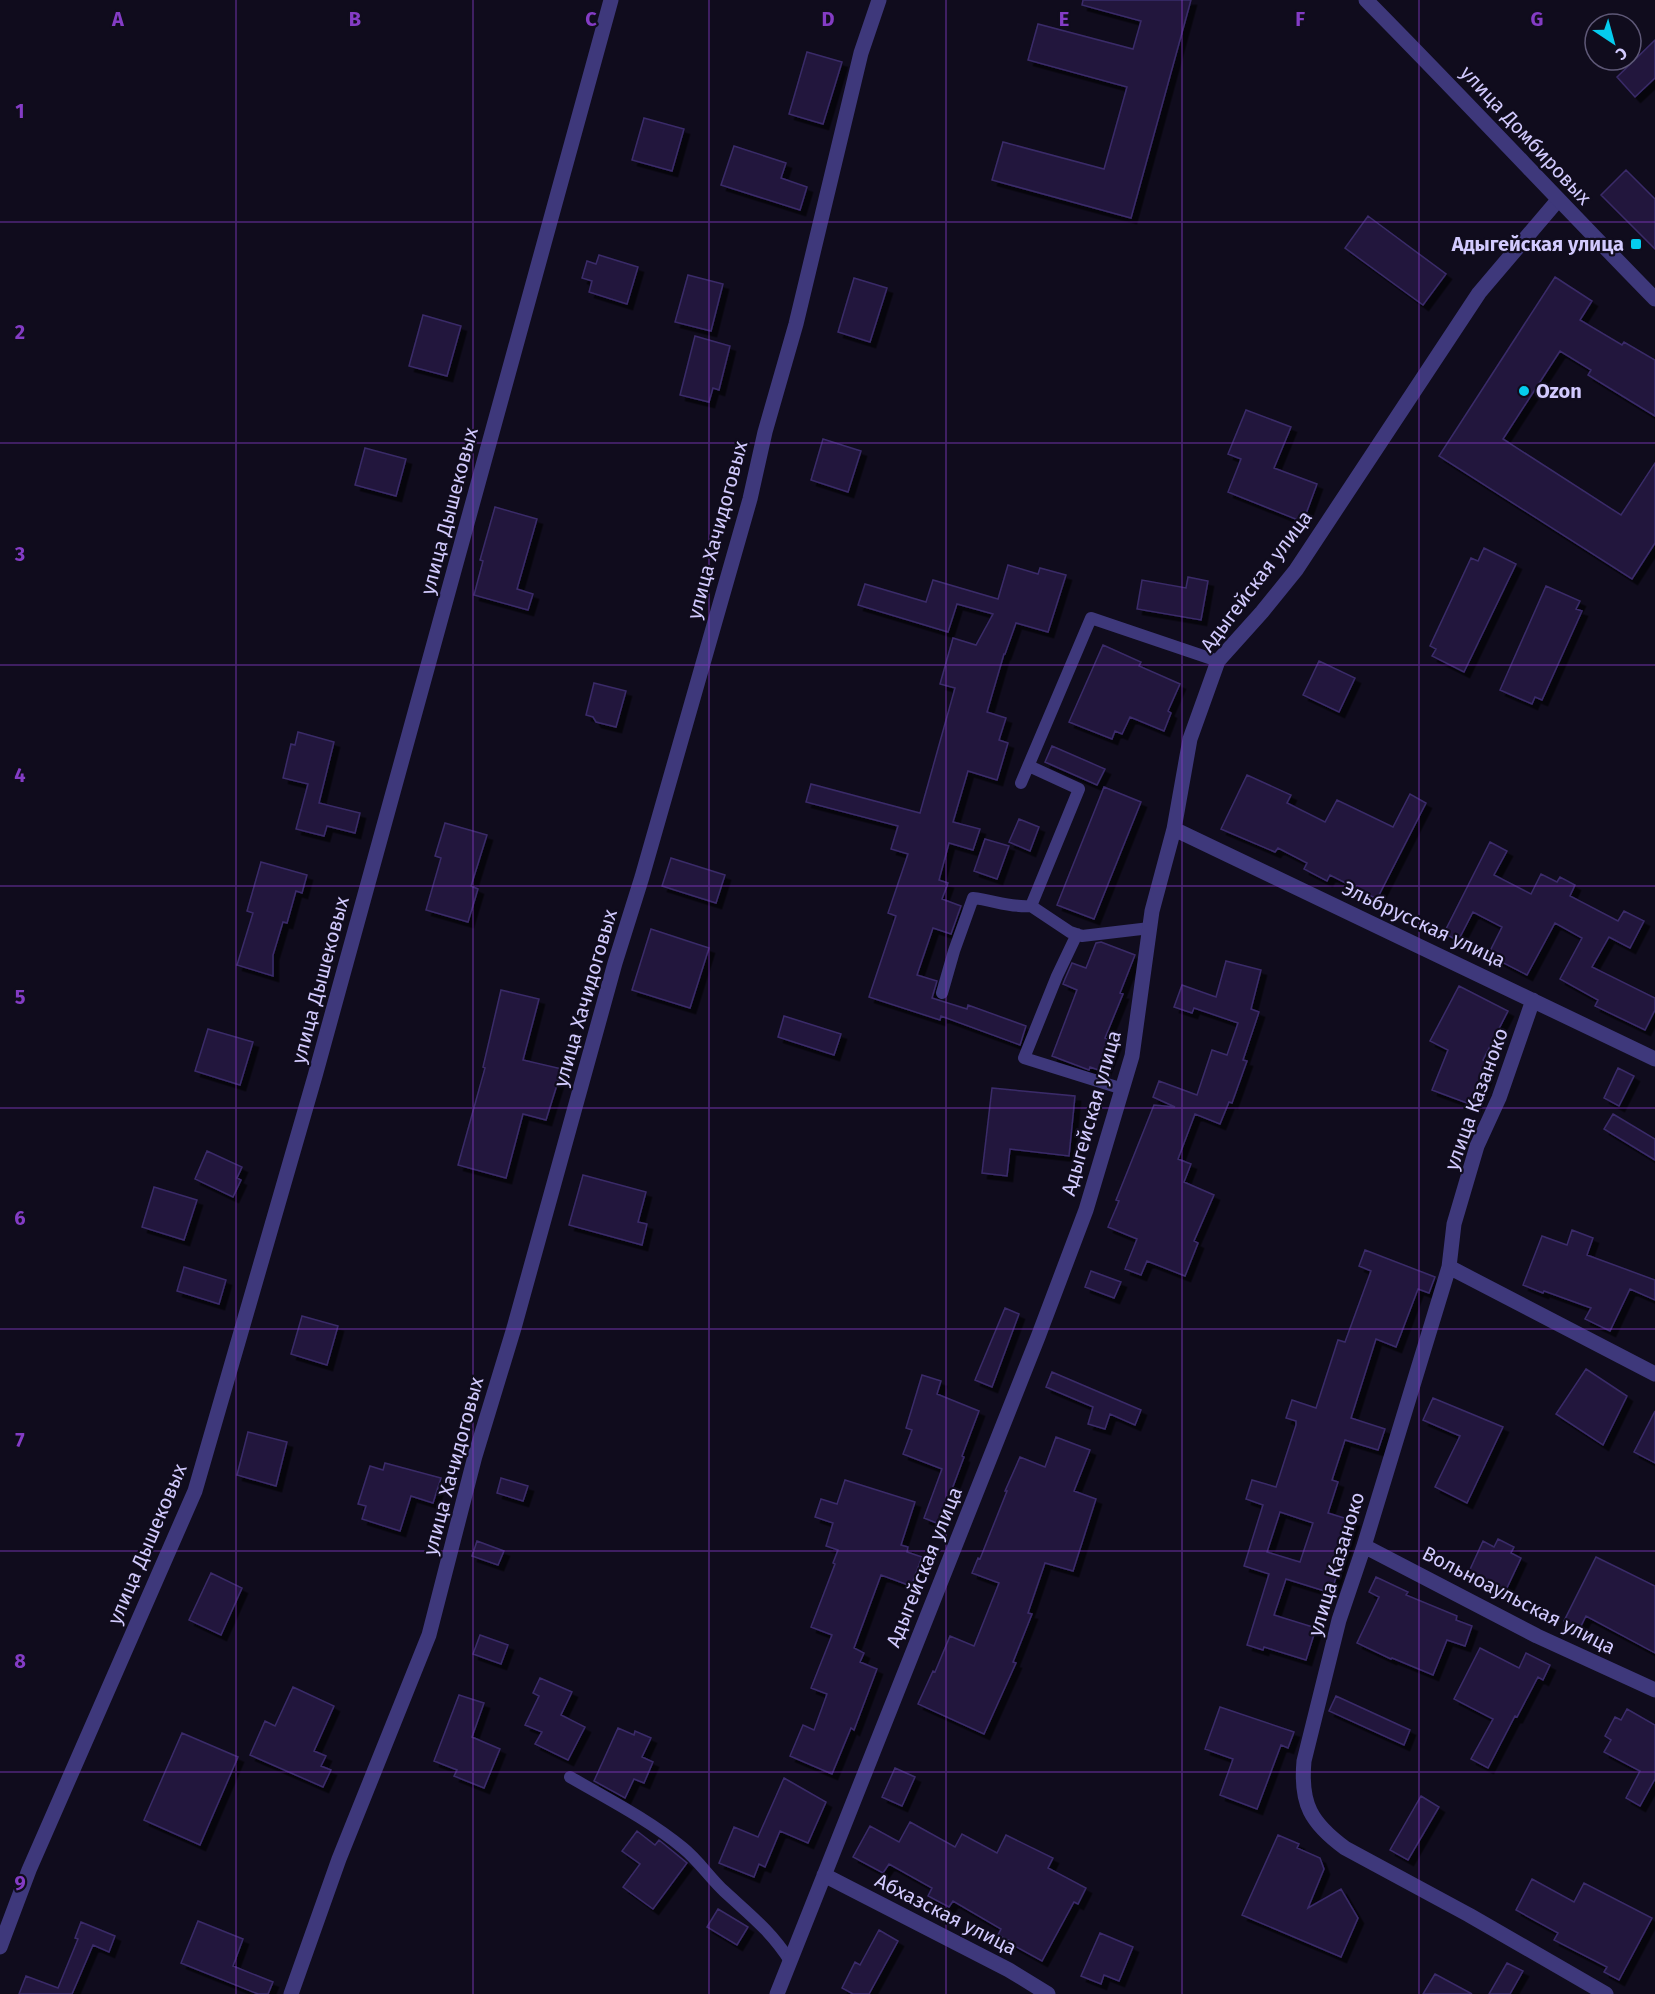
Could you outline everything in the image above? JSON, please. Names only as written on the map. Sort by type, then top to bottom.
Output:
[{"type":"street","name":"улица Дышековых","points":[[0,1947],[29,1870],[195,1491],[315,1076],[611,0]]},
{"type":"street","name":"улица Хачидоговых","points":[[291,1994],[339,1859],[429,1635],[475,1456],[514,1328],[615,963],[642,877],[750,499],[765,432],[796,324],[861,53],[879,0]]},
{"type":"street","name":"улица Домбировых","points":[[1366,0],[1655,299]]},
{"type":"street","name":"Адыгейская улица","points":[[777,1994],[1038,1337],[1086,1210],[1132,1056],[1152,911],[1174,829],[1190,739],[1218,661],[1296,570],[1479,293],[1558,200]]},
{"type":"street","name":"Эльбрусская улица","points":[[1174,829],[1655,1059]]},
{"type":"street","name":"улица Казаноко","points":[[1533,1000],[1499,1098],[1477,1146],[1454,1224],[1449,1267],[1340,1620],[1304,1761],[1302,1784],[1312,1816],[1326,1834],[1345,1848],[1469,1915],[1605,1994]]},
{"type":"street","points":[[1449,1267],[1655,1374]]},
{"type":"street","name":"Вольноаульская улица","points":[[1364,1546],[1537,1636],[1655,1690]]},
{"type":"street","name":"Абхазская улица","points":[[824,1875],[1010,1970],[1048,1994]]},
{"type":"lane","points":[[1022,783],[1091,618],[1218,661]]},
{"type":"lane","points":[[1029,766],[1078,789],[1031,906]]},
{"type":"lane","points":[[942,993],[973,898],[991,900],[1017,908],[1031,906],[1070,932],[1082,936],[1150,928]]},
{"type":"lane","points":[[1077,934],[1057,976],[1024,1058],[1123,1089]]},
{"type":"lane","points":[[570,1777],[632,1813],[684,1848],[724,1891],[777,1940],[790,1961]]},
{"type":"building","points":[[1083,0],[1191,0],[1131,218],[992,180],[1003,142],[1104,169],[1127,87],[1028,60],[1038,24],[1133,49],[1141,21],[1082,5]]},
{"type":"building","points":[[1655,40],[1655,78],[1635,97],[1617,77],[1622,72],[1643,72],[1643,52]]},
{"type":"building","points":[[807,52],[842,62],[823,124],[789,114]]},
{"type":"building","points":[[644,118],[684,129],[672,171],[632,160]]},
{"type":"building","points":[[734,146],[786,163],[781,178],[807,187],[800,210],[721,185]]},
{"type":"building","points":[[1626,170],[1655,199],[1655,249],[1601,195]]},
{"type":"building","points":[[1368,216],[1446,274],[1423,305],[1345,248]]},
{"type":"building","points":[[599,255],[638,267],[627,304],[589,292],[592,281],[582,278],[587,261],[596,264]]},
{"type":"building","points":[[688,275],[723,284],[711,331],[675,322]]},
{"type":"building","points":[[1555,277],[1592,301],[1580,320],[1622,345],[1624,342],[1655,360],[1655,416],[1588,375],[1591,370],[1560,351],[1503,439],[1621,515],[1655,463],[1655,543],[1632,579],[1439,456]]},
{"type":"building","points":[[854,278],[887,288],[870,342],[838,332]]},
{"type":"building","points":[[423,315],[461,326],[447,376],[409,366]]},
{"type":"building","points":[[695,336],[730,346],[719,390],[713,388],[709,402],[680,395]]},
{"type":"building","points":[[1246,410],[1291,427],[1274,468],[1317,484],[1303,522],[1228,492],[1241,459],[1228,454]]},
{"type":"building","points":[[823,439],[861,451],[848,492],[811,480]]},
{"type":"building","points":[[365,448],[406,459],[396,496],[355,485]]},
{"type":"building","points":[[495,507],[537,519],[517,589],[533,594],[528,610],[474,595],[483,561],[480,560]]},
{"type":"building","points":[[1484,548],[1516,564],[1464,672],[1432,656],[1436,649],[1430,646],[1471,558],[1478,561]]},
{"type":"building","points":[[1008,565],[1038,574],[1040,568],[1066,575],[1048,632],[1016,623],[1004,654],[987,712],[1006,718],[999,740],[1008,743],[997,780],[968,771],[953,822],[980,829],[973,850],[949,843],[939,880],[948,883],[942,899],[961,906],[951,934],[933,928],[917,975],[937,981],[932,998],[967,1009],[968,1005],[1026,1026],[1020,1045],[941,1016],[940,1020],[869,997],[896,916],[888,913],[908,854],[891,849],[898,826],[806,802],[811,784],[920,813],[955,688],[940,684],[953,638],[976,645],[993,614],[957,604],[948,632],[858,605],[865,584],[926,602],[933,580],[998,599]]},
{"type":"building","points":[[1188,577],[1208,581],[1201,620],[1137,609],[1142,580],[1186,588]]},
{"type":"building","points":[[1546,586],[1580,601],[1576,609],[1582,611],[1542,700],[1535,697],[1532,704],[1500,690]]},
{"type":"building","points":[[1103,645],[1141,662],[1139,666],[1180,684],[1168,711],[1171,713],[1164,731],[1130,717],[1122,734],[1115,731],[1112,739],[1069,722]]},
{"type":"building","points":[[1319,661],[1355,678],[1339,712],[1303,695]]},
{"type":"building","points":[[594,683],[626,691],[616,727],[596,722],[593,717],[586,715]]},
{"type":"building","points":[[298,732],[334,742],[319,803],[360,813],[355,833],[327,826],[324,836],[296,829],[308,784],[283,778],[291,744],[295,745]]},
{"type":"building","points":[[1052,746],[1105,769],[1097,785],[1045,762]]},
{"type":"building","points":[[1247,775],[1291,795],[1287,803],[1325,822],[1337,800],[1393,827],[1410,794],[1426,803],[1377,899],[1330,875],[1327,881],[1304,869],[1307,863],[1278,848],[1275,852],[1221,829]]},
{"type":"building","points":[[1104,787],[1141,802],[1094,919],[1057,905]]},
{"type":"building","points":[[1019,819],[1039,827],[1030,851],[1009,842]]},
{"type":"building","points":[[445,823],[487,835],[471,886],[478,889],[468,922],[426,910],[441,858],[435,856]]},
{"type":"building","points":[[985,839],[1009,846],[997,879],[974,871]]},
{"type":"building","points":[[1490,842],[1507,851],[1494,875],[1531,894],[1541,874],[1557,882],[1560,877],[1575,885],[1570,896],[1618,921],[1624,911],[1644,921],[1630,948],[1609,937],[1592,967],[1655,998],[1655,1010],[1645,1030],[1595,1006],[1598,1000],[1560,979],[1582,938],[1555,923],[1527,975],[1488,955],[1502,927],[1473,912],[1458,941],[1444,933]]},
{"type":"building","points":[[671,858],[725,875],[716,903],[662,886]]},
{"type":"building","points":[[261,862],[307,875],[302,893],[296,891],[287,923],[283,922],[273,955],[273,976],[237,965],[253,913],[247,911]]},
{"type":"building","points":[[651,929],[709,948],[690,1008],[632,990]]},
{"type":"building","points":[[1101,942],[1135,955],[1120,993],[1123,994],[1105,1038],[1116,1042],[1104,1072],[1090,1067],[1089,1070],[1052,1056],[1077,990],[1063,984],[1065,979],[1072,963],[1086,968],[1096,943]]},
{"type":"building","points":[[1226,961],[1261,970],[1251,1009],[1259,1012],[1243,1060],[1247,1061],[1232,1103],[1229,1102],[1220,1124],[1195,1114],[1178,1159],[1191,1164],[1184,1182],[1214,1195],[1194,1241],[1198,1243],[1185,1276],[1147,1261],[1141,1275],[1125,1269],[1137,1239],[1108,1227],[1119,1201],[1116,1200],[1154,1105],[1175,1107],[1153,1097],[1159,1081],[1197,1095],[1212,1050],[1227,1055],[1238,1023],[1194,1008],[1192,1013],[1174,1007],[1182,985],[1216,997]]},
{"type":"building","points":[[1459,986],[1508,1011],[1483,1060],[1491,1064],[1475,1106],[1432,1090],[1448,1050],[1430,1041]]},
{"type":"building","points":[[501,990],[539,999],[523,1060],[562,1069],[546,1120],[523,1114],[506,1178],[458,1165],[485,1068],[483,1067]]},
{"type":"building","points":[[784,1016],[841,1034],[834,1055],[778,1037]]},
{"type":"building","points":[[208,1029],[253,1042],[240,1085],[195,1071]]},
{"type":"building","points":[[1618,1068],[1634,1076],[1619,1106],[1604,1098]]},
{"type":"building","points":[[992,1088],[1075,1096],[1069,1156],[1010,1149],[1007,1176],[982,1173]]},
{"type":"building","points":[[1613,1114],[1655,1139],[1655,1160],[1604,1129]]},
{"type":"building","points":[[207,1151],[242,1167],[237,1178],[241,1180],[233,1197],[195,1179]]},
{"type":"building","points":[[583,1175],[646,1192],[638,1222],[647,1224],[642,1245],[569,1225]]},
{"type":"building","points":[[154,1187],[197,1200],[184,1240],[142,1227]]},
{"type":"building","points":[[1572,1230],[1593,1238],[1587,1255],[1655,1280],[1655,1300],[1630,1289],[1610,1331],[1585,1319],[1591,1308],[1523,1285],[1542,1236],[1567,1245]]},
{"type":"building","points":[[1365,1250],[1435,1277],[1429,1293],[1418,1289],[1396,1347],[1376,1339],[1351,1418],[1385,1429],[1378,1450],[1345,1440],[1332,1480],[1338,1482],[1328,1513],[1354,1521],[1331,1593],[1286,1579],[1274,1615],[1316,1628],[1306,1660],[1264,1647],[1263,1650],[1247,1645],[1269,1574],[1244,1566],[1263,1505],[1246,1499],[1252,1480],[1276,1487],[1296,1425],[1296,1421],[1286,1418],[1292,1400],[1316,1408],[1338,1340],[1345,1342],[1371,1271],[1359,1266]],"holes":[[[1280,1512],[1313,1523],[1300,1562],[1267,1552]]]},
{"type":"building","points":[[184,1267],[226,1280],[219,1304],[177,1291]]},
{"type":"building","points":[[1091,1271],[1121,1282],[1114,1298],[1085,1287]]},
{"type":"building","points":[[1005,1308],[1019,1314],[992,1387],[975,1380]]},
{"type":"building","points":[[302,1316],[338,1326],[327,1365],[291,1354]]},
{"type":"building","points":[[1586,1369],[1627,1396],[1603,1445],[1556,1414]]},
{"type":"building","points":[[1052,1372],[1141,1410],[1135,1425],[1110,1414],[1105,1429],[1088,1424],[1093,1407],[1046,1387]]},
{"type":"building","points":[[922,1375],[941,1381],[937,1394],[979,1411],[939,1524],[924,1518],[942,1469],[903,1454],[912,1430],[906,1428]]},
{"type":"building","points":[[1433,1398],[1503,1427],[1467,1503],[1435,1487],[1460,1436],[1423,1420]]},
{"type":"building","points":[[1655,1411],[1655,1463],[1634,1452]]},
{"type":"building","points":[[248,1432],[287,1442],[276,1486],[237,1475]]},
{"type":"building","points":[[1056,1437],[1090,1450],[1074,1491],[1096,1499],[1073,1571],[1045,1563],[1028,1613],[1032,1614],[1013,1662],[1016,1663],[984,1734],[918,1704],[950,1636],[974,1646],[999,1583],[972,1573],[978,1558],[980,1559],[1020,1457],[1045,1467]]},
{"type":"building","points":[[385,1463],[441,1478],[433,1503],[411,1496],[400,1531],[362,1519],[366,1506],[358,1504],[370,1466],[383,1470]]},
{"type":"building","points":[[501,1478],[528,1486],[523,1501],[497,1493]]},
{"type":"building","points":[[845,1480],[915,1502],[901,1545],[908,1547],[907,1552],[922,1557],[911,1586],[881,1575],[854,1648],[864,1653],[860,1662],[877,1669],[854,1730],[851,1728],[832,1774],[790,1756],[803,1725],[814,1730],[827,1694],[811,1688],[832,1635],[811,1627],[835,1564],[833,1563],[838,1550],[826,1546],[833,1523],[815,1517],[821,1499],[837,1504]]},
{"type":"building","points":[[1498,1539],[1514,1547],[1511,1553],[1521,1558],[1505,1592],[1468,1574],[1483,1541],[1494,1547]]},
{"type":"building","points":[[477,1541],[504,1551],[498,1565],[472,1556]]},
{"type":"building","points":[[1596,1557],[1655,1586],[1655,1653],[1586,1616],[1580,1628],[1564,1621]]},
{"type":"building","points":[[211,1573],[242,1588],[221,1635],[189,1620]]},
{"type":"building","points":[[1376,1577],[1408,1592],[1406,1595],[1457,1616],[1456,1620],[1472,1626],[1465,1646],[1447,1640],[1433,1675],[1357,1643],[1379,1597],[1369,1592]]},
{"type":"building","points":[[480,1635],[508,1645],[501,1664],[473,1654]]},
{"type":"building","points":[[1480,1648],[1519,1668],[1526,1653],[1550,1665],[1543,1680],[1538,1677],[1488,1768],[1471,1759],[1493,1719],[1454,1699]]},
{"type":"building","points":[[540,1678],[572,1692],[561,1715],[585,1727],[568,1760],[535,1744],[542,1732],[525,1725],[539,1696],[533,1693]]},
{"type":"building","points":[[293,1687],[334,1706],[314,1751],[326,1756],[321,1766],[331,1770],[323,1787],[250,1755],[265,1721],[275,1726]]},
{"type":"building","points":[[459,1695],[484,1703],[472,1737],[500,1749],[484,1788],[454,1776],[457,1770],[434,1761]]},
{"type":"building","points":[[1336,1696],[1410,1730],[1404,1745],[1329,1711]]},
{"type":"building","points":[[1220,1707],[1294,1732],[1288,1748],[1281,1745],[1257,1809],[1220,1795],[1233,1759],[1205,1749]]},
{"type":"building","points":[[1627,1709],[1655,1725],[1655,1779],[1640,1806],[1626,1798],[1640,1771],[1604,1752],[1611,1740],[1605,1736],[1615,1717],[1621,1720]]},
{"type":"building","points":[[618,1728],[634,1735],[635,1731],[651,1738],[642,1757],[653,1762],[644,1783],[634,1779],[625,1798],[594,1781]]},
{"type":"building","points":[[182,1733],[238,1757],[200,1845],[144,1820]]},
{"type":"building","points":[[895,1768],[915,1777],[902,1806],[882,1797]]},
{"type":"building","points":[[784,1778],[826,1802],[808,1843],[780,1831],[765,1867],[759,1864],[754,1877],[719,1863],[734,1827],[758,1837]]},
{"type":"building","points":[[1421,1796],[1439,1807],[1408,1860],[1390,1850]]},
{"type":"building","points":[[910,1822],[955,1847],[962,1834],[997,1853],[1006,1835],[1053,1858],[1048,1868],[1086,1888],[1078,1904],[1074,1902],[1042,1961],[998,1935],[1001,1929],[953,1901],[949,1907],[928,1896],[932,1888],[889,1864],[883,1873],[853,1857],[870,1826],[899,1842]]},
{"type":"building","points":[[637,1831],[655,1845],[659,1840],[687,1863],[653,1909],[623,1887],[640,1864],[622,1851]]},
{"type":"building","points":[[1278,1835],[1299,1844],[1297,1848],[1320,1858],[1324,1869],[1308,1908],[1341,1889],[1358,1918],[1341,1957],[1242,1915]]},
{"type":"building","points":[[1532,1879],[1574,1902],[1584,1883],[1652,1918],[1619,1980],[1604,1972],[1607,1967],[1554,1940],[1558,1933],[1516,1910]]},
{"type":"building","points":[[718,1909],[748,1927],[737,1945],[707,1927]]},
{"type":"building","points":[[198,1921],[243,1939],[233,1966],[273,1982],[268,1994],[258,1994],[181,1963]]},
{"type":"building","points":[[81,1922],[115,1936],[109,1952],[93,1945],[72,1994],[19,1994],[26,1976],[58,1988],[78,1939],[75,1938]]},
{"type":"building","points":[[879,1930],[898,1941],[869,1994],[853,1994],[842,1988],[855,1962],[860,1965]]},
{"type":"building","points":[[1100,1933],[1133,1947],[1119,1981],[1104,1975],[1101,1984],[1081,1976]]},
{"type":"building","points":[[1507,1963],[1523,1971],[1510,1994],[1489,1994]]},
{"type":"building","points":[[1435,1974],[1472,1994],[1423,1994]]},
{"type":"place","name":"Адыгейская улица","points":[[1636,244]]},
{"type":"place","name":"Ozon","points":[[1524,391]]}]
